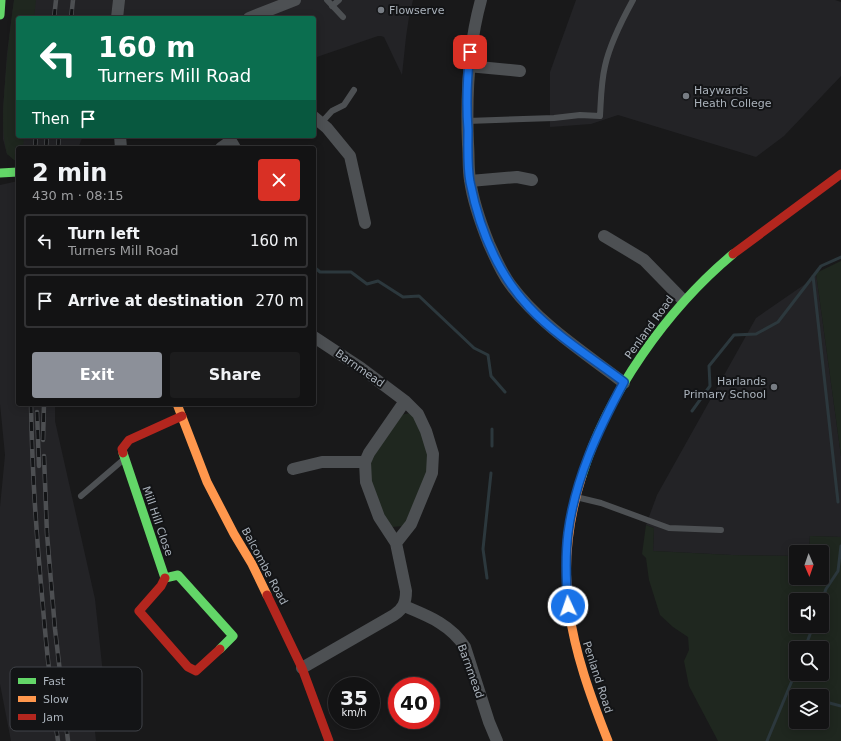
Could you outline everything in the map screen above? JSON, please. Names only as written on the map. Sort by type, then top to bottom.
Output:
[{"type":"street","points":[[0,15],[1,0]]},
{"type":"street","points":[[117,16],[119,0]]},
{"type":"street","points":[[253,16],[277,3],[295,0]]},
{"type":"street","points":[[481,0],[474,24],[468,66],[467,121],[470,181],[480,222],[509,283],[529,307],[550,326],[624,382]]},
{"type":"street","points":[[468,66],[520,71]]},
{"type":"street","points":[[318,120],[328,128],[350,156],[365,223]]},
{"type":"street","points":[[0,173],[16,172]]},
{"type":"street","name":"Penland Road","points":[[608,741],[595,709],[574,643],[568,606],[566,573],[568,533],[575,497],[595,437],[624,382],[683,300],[727,259],[841,174]]},
{"type":"street","points":[[470,181],[517,177],[532,180]]},
{"type":"street","points":[[604,236],[644,260],[683,300]]},
{"type":"street","name":"Barnmead","points":[[316,338],[361,368],[405,401],[418,414],[426,430],[433,454],[432,473],[412,524],[396,543]]},
{"type":"street","points":[[302,668],[394,615],[404,606],[406,591],[396,543],[379,517],[366,482],[365,462],[369,453],[405,401]]},
{"type":"street","name":"Balcombe Road","points":[[178,406],[207,482],[234,534],[252,564],[302,668],[329,741]]},
{"type":"street","points":[[124,459],[122,449],[129,440],[182,416]]},
{"type":"street","name":"Mill Hill Close","points":[[124,459],[165,578]]},
{"type":"street","points":[[293,469],[322,462],[365,462]]},
{"type":"street","points":[[178,575],[233,636],[196,671],[188,667],[139,611],[161,586],[165,578],[178,575]]},
{"type":"street","name":"Barnmead","points":[[404,606],[444,624],[460,639],[465,647],[489,722],[497,741]]},
{"type":"lane","points":[[326,0],[343,17]]},
{"type":"lane","points":[[332,6],[339,0]]},
{"type":"lane","points":[[467,121],[554,118],[580,115],[600,116],[605,66],[618,32],[634,0]]},
{"type":"lane","points":[[318,120],[344,105],[354,90]]},
{"type":"lane","points":[[81,496],[124,459]]},
{"type":"lane","points":[[575,497],[601,503],[669,528],[721,530]]},
{"type":"shaded area","points":[[14,0],[413,0],[406,37],[402,75],[384,37],[381,36],[316,57],[316,16],[16,16],[16,138],[82,138],[79,146],[16,146],[16,161],[7,154],[3,139],[3,110],[7,53]]},
{"type":"shaded area","points":[[14,0],[36,0],[34,16],[16,16],[16,138],[24,138],[23,146],[16,146],[16,160],[7,154],[3,128],[3,110]]},
{"type":"shaded area","name":"Haywards Heath College","points":[[576,0],[835,0],[841,2],[841,76],[784,136],[756,157],[618,115],[591,124],[550,127],[550,72]]},
{"type":"shaded area","points":[[16,181],[16,406],[55,406],[55,421],[95,599],[102,667],[10,667],[10,731],[95,731],[96,741],[11,741],[0,684],[0,507],[5,455],[0,404],[0,185]]},
{"type":"shaded area","points":[[841,261],[841,456],[816,273]]},
{"type":"shaded area","name":"Harlands Primary School","points":[[816,273],[841,456],[841,537],[810,536],[809,545],[789,545],[789,556],[653,551],[654,528],[646,525],[657,495],[756,318],[811,280]]},
{"type":"shaded area","points":[[410,413],[416,417],[429,450],[427,472],[404,526],[392,527],[387,522],[370,481],[370,462],[400,415]]},
{"type":"shaded area","points":[[646,525],[654,528],[653,551],[789,556],[789,585],[829,585],[829,545],[809,545],[810,536],[841,537],[841,741],[718,741],[689,686],[684,661],[689,650],[688,637],[673,627],[660,615],[649,580],[646,558],[642,554]]},
{"type":"waterway","points":[[692,411],[710,386],[709,366],[734,335],[756,334],[778,322],[821,266],[841,257]]},
{"type":"waterway","points":[[316,269],[320,272],[351,272],[367,284],[378,281],[403,297],[419,296],[474,348],[488,355],[491,376],[505,392]]},
{"type":"waterway","points":[[813,276],[838,502]]},
{"type":"waterway","points":[[492,429],[492,446]]},
{"type":"waterway","points":[[487,578],[483,549],[491,473]]},
{"type":"waterway","points":[[825,593],[838,571],[841,546]]},
{"type":"waterway","points":[[808,641],[810,633]]},
{"type":"waterway","points":[[767,741],[792,681]]},
{"type":"waterway","points":[[829,703],[841,706]]},
{"type":"railway","points":[[54,16],[56,0]]},
{"type":"railway","points":[[71,16],[73,0]]},
{"type":"railway","points":[[35,146],[36,138]]},
{"type":"railway","points":[[46,146],[47,138]]},
{"type":"railway","points":[[58,146],[59,138]]},
{"type":"railway","points":[[31,406],[33,476],[49,667]]},
{"type":"railway","points":[[43,440],[44,406]]},
{"type":"railway","points":[[37,412],[39,466]]},
{"type":"railway","points":[[44,456],[47,534],[59,667]]},
{"type":"railway","points":[[57,731],[58,741]]},
{"type":"railway","points":[[67,731],[68,741]]},
{"type":"traffic: fast","points":[[0,15],[1,0]]},
{"type":"traffic: fast","points":[[0,173],[16,172]]},
{"type":"traffic: fast","points":[[582,476],[593,445],[607,414],[623,384],[642,355],[685,300],[733,254]]},
{"type":"traffic: fast","points":[[123,453],[165,578],[178,575],[233,636],[220,649]]},
{"type":"traffic: slow","points":[[178,406],[207,482],[234,534],[252,564],[267,595]]},
{"type":"traffic: slow","points":[[582,476],[572,512],[567,546],[566,579],[569,611],[575,642],[584,674],[608,741]]},
{"type":"traffic: jam","points":[[733,254],[841,174]]},
{"type":"traffic: jam","points":[[123,453],[122,449],[129,440],[182,416]]},
{"type":"traffic: jam","points":[[165,578],[161,586],[139,611],[188,667],[196,671],[220,649]]},
{"type":"traffic: jam","points":[[267,595],[302,668],[329,741]]},
{"type":"place","name":"Flowserve","points":[[381,10]]},
{"type":"place","name":"Haywards Heath College","points":[[686,96]]},
{"type":"place","name":"Harlands Primary School","points":[[774,387]]},
{"type":"route","points":[[470,52],[468,66],[467,109],[470,181],[480,222],[494,254],[509,283],[529,307],[550,326],[624,382],[595,437],[580,478],[575,497],[568,533],[566,573],[568,606]]}]
